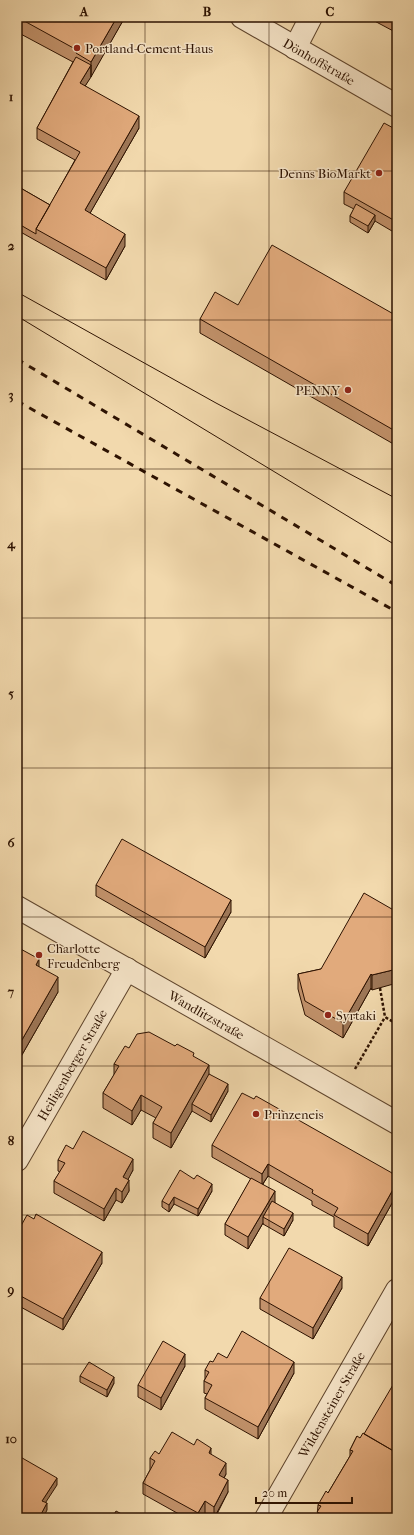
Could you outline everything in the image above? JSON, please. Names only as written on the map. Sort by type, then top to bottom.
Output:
[{"type":"street","name":"Dönhoffstraße","points":[[242,17],[397,106]]},
{"type":"street","points":[[296,48],[311,17]]},
{"type":"street","name":"Wandlitzstraße","points":[[17,907],[397,1123]]},
{"type":"street","name":"Heiligenberger Straße","points":[[17,1160],[127,970]]},
{"type":"street","name":"Wildensteiner Straße","points":[[266,1518],[397,1290]]},
{"type":"path","points":[[353,1073],[385,1017],[380,988]]},
{"type":"path","points":[[385,1017],[397,1024]]},
{"type":"building","points":[[17,17],[117,17],[91,62],[76,53],[77,50]]},
{"type":"building","points":[[76,57],[91,65],[80,83],[139,116],[85,210],[125,234],[106,268],[36,229],[80,152],[37,128]]},
{"type":"building","name":"Denns BioMarkt","points":[[384,123],[397,130],[397,222],[344,192]]},
{"type":"building","points":[[17,186],[50,205],[36,229],[36,234],[17,223]]},
{"type":"building","points":[[356,204],[375,215],[368,226],[350,216]]},
{"type":"building","name":"PENNY","points":[[272,245],[397,316],[397,432],[200,319],[215,292],[238,305]]},
{"type":"building","points":[[122,839],[231,900],[205,947],[96,885]]},
{"type":"building","points":[[364,893],[397,912],[397,969],[371,974],[343,1023],[305,1001],[298,974],[321,969]]},
{"type":"building","points":[[17,947],[39,959],[36,965],[58,977],[19,1045],[17,1044]]},
{"type":"building","points":[[149,1032],[175,1046],[177,1044],[194,1053],[193,1056],[209,1065],[171,1133],[153,1123],[162,1107],[141,1095],[132,1111],[103,1093],[119,1066],[114,1064],[125,1046],[129,1048],[137,1034]]},
{"type":"building","points":[[209,1074],[228,1084],[211,1115],[192,1104]]},
{"type":"building","points":[[242,1093],[254,1099],[256,1096],[392,1173],[396,1184],[368,1234],[334,1215],[338,1208],[312,1193],[313,1190],[268,1164],[262,1174],[212,1145]]},
{"type":"building","points":[[83,1131],[133,1159],[123,1177],[129,1180],[122,1192],[116,1188],[104,1209],[54,1181],[65,1163],[58,1160],[66,1145],[73,1149]]},
{"type":"building","points":[[180,1170],[194,1179],[197,1175],[212,1184],[198,1209],[174,1197],[169,1205],[162,1201]]},
{"type":"building","points":[[251,1178],[275,1191],[248,1237],[225,1224]]},
{"type":"building","points":[[272,1201],[293,1213],[284,1229],[263,1217]]},
{"type":"building","points":[[36,1214],[102,1252],[63,1319],[17,1294],[17,1233],[27,1215],[34,1219]]},
{"type":"building","points":[[289,1248],[342,1277],[313,1328],[260,1298]]},
{"type":"building","points":[[242,1331],[294,1362],[258,1427],[205,1398],[212,1385],[204,1381],[209,1372],[205,1370],[210,1361],[213,1362],[218,1353],[227,1358]]},
{"type":"building","points":[[163,1341],[185,1354],[161,1398],[138,1385]]},
{"type":"building","points":[[89,1362],[114,1377],[107,1390],[80,1376]]},
{"type":"building","points":[[397,1378],[397,1453],[364,1434]]},
{"type":"building","points":[[172,1432],[194,1445],[197,1439],[211,1448],[209,1453],[226,1463],[219,1475],[228,1480],[214,1507],[205,1501],[198,1513],[143,1483],[155,1461],[150,1458],[155,1451],[159,1454]]},
{"type":"building","points":[[363,1433],[397,1453],[397,1518],[329,1518],[317,1512],[321,1506],[318,1505],[326,1491],[328,1493],[353,1451],[350,1450],[357,1436],[360,1438]]},
{"type":"building","points":[[17,1455],[57,1478],[42,1501],[47,1503],[39,1518],[17,1518]]},
{"type":"building","points":[[116,1511],[129,1518],[112,1518]]},
{"type":"tram line","points":[[17,292],[216,403],[397,499]]},
{"type":"tram line","points":[[17,316],[397,546]]},
{"type":"railway","points":[[17,359],[397,586]]},
{"type":"railway","points":[[17,401],[397,612]]},
{"type":"place","name":"Portland-Cement-Haus","points":[[77,48]]},
{"type":"place","name":"Denns BioMarkt","points":[[379,173]]},
{"type":"place","name":"PENNY","points":[[348,390]]},
{"type":"place","name":"Charlotte Freudenberg","points":[[39,955]]},
{"type":"place","name":"Syrtaki","points":[[328,1015]]},
{"type":"place","name":"Prinzeneis","points":[[256,1114]]}]
